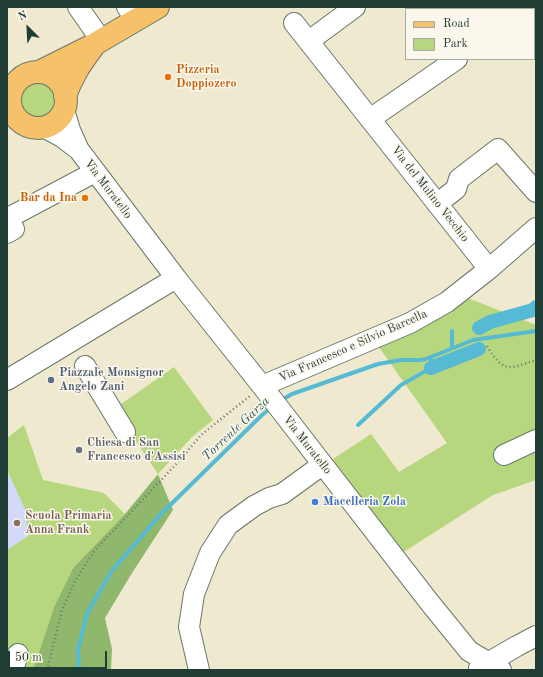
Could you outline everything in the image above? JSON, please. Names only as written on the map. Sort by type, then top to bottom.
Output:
[{"type":"main road","points":[[98,42],[39,72],[26,75],[11,87],[10,99],[14,114],[13,120],[30,127],[43,127],[56,121],[65,103],[70,83],[76,70],[98,42],[131,14],[158,7]]},
{"type":"main road","points":[[39,72],[54,77],[60,82],[65,103]]},
{"type":"street","points":[[78,7],[98,42]]},
{"type":"street","points":[[309,41],[355,7]]},
{"type":"street","name":"Via del Mulino Vecchio","points":[[294,22],[489,269]]},
{"type":"street","points":[[370,119],[456,60]]},
{"type":"street","name":"Via Muratello","points":[[65,103],[70,130],[79,150],[95,172],[322,465],[469,651],[489,667]]},
{"type":"street","name":"Via Muratello","points":[[43,127],[62,137],[79,150]]},
{"type":"street","points":[[437,204],[456,189],[458,179],[498,149],[536,192]]},
{"type":"street","points":[[7,233],[14,229],[8,218],[95,172]]},
{"type":"street","name":"Via Francesco e Silvio Barcella","points":[[264,389],[410,323],[447,302],[489,269],[536,228]]},
{"type":"street","points":[[7,380],[85,338],[176,278]]},
{"type":"street","points":[[85,366],[125,432]]},
{"type":"street","points":[[504,455],[536,440]]},
{"type":"street","points":[[199,670],[189,627],[194,594],[210,553],[228,525],[254,506],[269,498],[282,494],[322,465]]},
{"type":"street","points":[[489,667],[536,636]]},
{"type":"path","points":[[487,346],[496,361],[505,367],[517,367],[536,360]]},
{"type":"path","points":[[47,670],[62,610],[75,581],[96,550],[180,460],[201,435],[264,389]]},
{"type":"shaded area","name":"Scuola Primaria Anna Frank","points":[[7,470],[25,509],[28,536],[7,550]]},
{"type":"green space","points":[[43,83],[52,88],[56,94],[56,108],[52,114],[43,119],[35,119],[26,114],[22,108],[21,97],[26,88],[32,84]]},
{"type":"green space","points":[[468,298],[536,325],[536,480],[493,495],[402,553],[330,461],[371,434],[399,472],[447,443],[378,346]]},
{"type":"green space","points":[[174,367],[213,420],[192,437],[158,474],[114,409]]},
{"type":"green space","points":[[24,425],[43,480],[104,493],[125,514],[73,568],[54,607],[34,667],[22,670],[7,670],[7,550],[28,536],[25,509],[7,470],[7,438]]},
{"type":"green space","points":[[158,474],[173,510],[105,618],[112,649],[111,670],[33,670],[54,607],[73,568],[125,514]]},
{"type":"waterway","points":[[479,328],[490,322],[533,310],[536,307]]},
{"type":"waterway","points":[[452,331],[452,347]]},
{"type":"waterway","name":"Torrente Garza","points":[[280,401],[292,394],[378,364],[401,360],[426,359],[473,340],[536,331]]},
{"type":"waterway","points":[[431,368],[479,349]]},
{"type":"waterway","points":[[358,425],[401,385],[431,368],[431,357]]},
{"type":"waterway","name":"Torrente Garza","points":[[79,670],[78,650],[87,614],[111,572],[160,515],[272,407]]},
{"type":"place","name":"Pizzeria Doppiozero","points":[[168,77]]},
{"type":"place","name":"Bar da Ina","points":[[85,198]]},
{"type":"place","name":"Piazzale Monsignor Angelo Zani","points":[[51,380]]},
{"type":"place","name":"Chiesa di San Francesco d'Assisi","points":[[79,450]]},
{"type":"place","name":"Macelleria Zola","points":[[315,502]]},
{"type":"place","name":"Scuola Primaria Anna Frank","points":[[17,523]]}]
